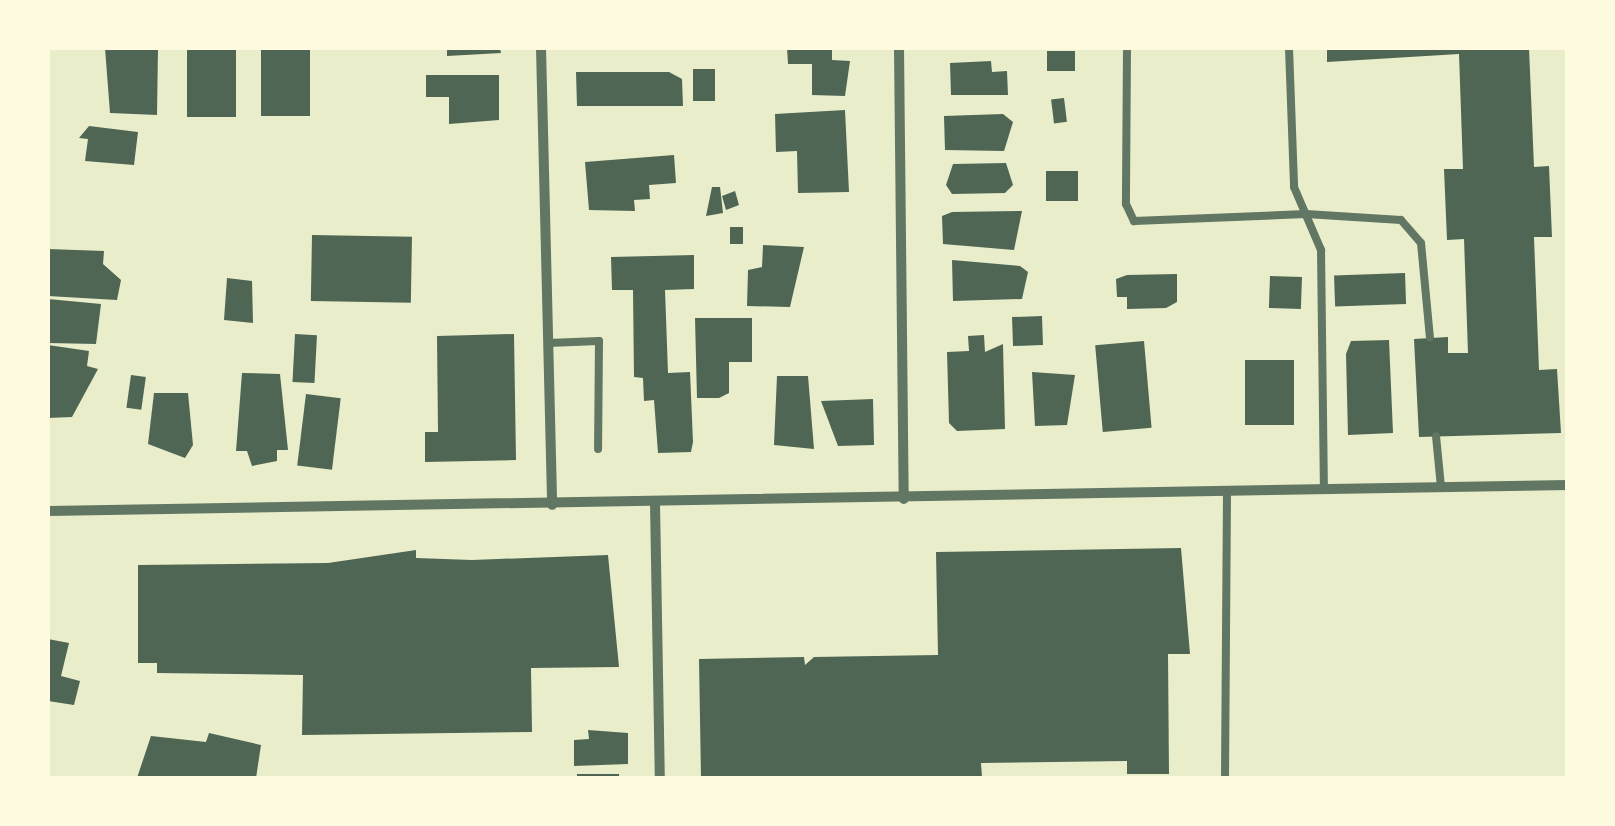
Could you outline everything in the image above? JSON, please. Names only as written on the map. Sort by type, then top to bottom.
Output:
[{"type":"street","points":[[541,48],[552,504]]},
{"type":"street","points":[[899,48],[904,499]]},
{"type":"street","points":[[48,511],[904,499],[1568,484]]},
{"type":"street","points":[[655,503],[660,778]]},
{"type":"lane","points":[[1127,48],[1126,204],[1134,222],[1306,214],[1381,216],[1414,230],[1430,338]]},
{"type":"lane","points":[[1289,48],[1294,187],[1321,250],[1324,490]]},
{"type":"lane","points":[[548,342],[598,341],[598,450]]},
{"type":"lane","points":[[1436,436],[1440,487]]},
{"type":"lane","points":[[1225,778],[1227,492]]},
{"type":"building","points":[[105,48],[158,48],[157,115],[110,113]]},
{"type":"building","points":[[187,48],[236,48],[236,117],[187,117]]},
{"type":"building","points":[[261,48],[310,48],[310,116],[261,116]]},
{"type":"building","points":[[447,48],[500,48],[501,53],[447,56]]},
{"type":"building","points":[[787,48],[832,48],[832,60],[850,61],[845,96],[812,95],[812,64],[788,64]]},
{"type":"building","points":[[1327,48],[1529,48],[1534,167],[1549,166],[1552,237],[1534,237],[1539,370],[1557,369],[1561,433],[1419,437],[1414,339],[1448,337],[1448,353],[1468,353],[1464,239],[1447,240],[1444,169],[1463,169],[1459,54],[1327,62]]},
{"type":"building","points":[[1047,51],[1075,51],[1075,71],[1047,71]]},
{"type":"building","points":[[991,61],[992,72],[1007,71],[1008,95],[951,95],[950,63]]},
{"type":"building","points":[[693,69],[715,69],[715,101],[693,101]]},
{"type":"building","points":[[576,72],[669,72],[682,79],[683,106],[577,106]]},
{"type":"building","points":[[426,75],[499,75],[499,120],[449,124],[449,97],[426,97]]},
{"type":"building","points":[[1064,98],[1067,122],[1054,123],[1051,100]]},
{"type":"building","points":[[845,110],[849,192],[798,193],[797,151],[776,152],[775,114]]},
{"type":"building","points":[[1003,114],[1013,122],[1004,151],[945,150],[944,116]]},
{"type":"building","points":[[89,126],[138,132],[134,165],[85,161],[88,139],[79,138]]},
{"type":"building","points":[[674,155],[676,183],[649,185],[650,199],[634,200],[635,211],[589,210],[585,162]]},
{"type":"building","points":[[1006,163],[1013,185],[1005,193],[952,194],[946,185],[953,164]]},
{"type":"building","points":[[1046,171],[1078,171],[1078,201],[1046,201]]},
{"type":"building","points":[[712,187],[720,187],[723,213],[706,216]]},
{"type":"building","points":[[735,191],[739,205],[726,210],[722,196]]},
{"type":"building","points":[[1022,211],[1014,250],[943,244],[942,216],[952,212]]},
{"type":"building","points":[[730,227],[743,227],[743,244],[730,244]]},
{"type":"building","points":[[312,235],[412,237],[411,303],[311,301]]},
{"type":"building","points":[[763,245],[804,247],[790,307],[747,306],[748,270],[762,267]]},
{"type":"building","points":[[48,249],[104,251],[103,264],[121,280],[117,300],[48,296]]},
{"type":"building","points":[[694,255],[694,289],[665,290],[668,373],[690,372],[693,442],[691,452],[658,453],[654,400],[644,401],[643,378],[634,377],[633,290],[612,290],[611,257]]},
{"type":"building","points":[[952,260],[1020,266],[1028,272],[1022,299],[953,301]]},
{"type":"building","points":[[1405,273],[1406,304],[1335,306],[1334,275]]},
{"type":"building","points":[[1177,274],[1177,302],[1166,308],[1127,309],[1127,297],[1117,297],[1116,279],[1127,275]]},
{"type":"building","points":[[1270,276],[1302,277],[1301,309],[1269,308]]},
{"type":"building","points":[[227,278],[252,281],[253,323],[224,320]]},
{"type":"building","points":[[48,299],[101,304],[96,344],[48,343]]},
{"type":"building","points":[[1042,316],[1043,345],[1013,346],[1012,317]]},
{"type":"building","points":[[695,318],[752,318],[752,362],[729,362],[729,393],[719,398],[697,398]]},
{"type":"building","points":[[295,334],[317,335],[314,383],[292,382]]},
{"type":"building","points":[[514,334],[516,460],[425,462],[425,432],[438,432],[437,336]]},
{"type":"building","points":[[984,335],[985,352],[1003,344],[1005,429],[957,431],[949,423],[947,352],[969,351],[968,336]]},
{"type":"building","points":[[1389,340],[1393,433],[1348,435],[1346,354],[1351,341]]},
{"type":"building","points":[[1144,341],[1152,428],[1103,432],[1095,345]]},
{"type":"building","points":[[48,345],[89,351],[87,366],[98,369],[72,417],[48,418]]},
{"type":"building","points":[[1245,360],[1294,360],[1294,425],[1245,425]]},
{"type":"building","points":[[1032,372],[1075,375],[1067,425],[1035,426]]},
{"type":"building","points":[[242,373],[280,374],[288,450],[277,450],[277,461],[252,466],[247,451],[236,451]]},
{"type":"building","points":[[131,375],[146,377],[141,410],[126,408]]},
{"type":"building","points":[[777,376],[808,376],[814,449],[774,445]]},
{"type":"building","points":[[154,393],[188,393],[193,445],[185,458],[148,444]]},
{"type":"building","points":[[306,394],[341,398],[332,470],[297,465]]},
{"type":"building","points":[[873,399],[874,445],[838,446],[821,401]]},
{"type":"building","points":[[1181,548],[1190,654],[1168,654],[1169,774],[1127,774],[1127,761],[981,763],[982,777],[701,778],[699,659],[804,657],[805,665],[814,657],[938,655],[936,552]]},
{"type":"building","points":[[416,550],[416,558],[472,560],[608,555],[619,667],[531,668],[532,732],[302,735],[303,675],[157,673],[157,663],[138,663],[138,565],[328,563]]},
{"type":"building","points":[[48,639],[69,643],[61,676],[80,681],[74,705],[48,701]]},
{"type":"building","points":[[588,730],[628,733],[628,764],[574,766],[574,740],[589,739]]},
{"type":"building","points":[[209,733],[261,745],[256,778],[137,778],[151,736],[206,742]]},
{"type":"building","points":[[577,774],[619,774],[619,778],[577,778]]}]
